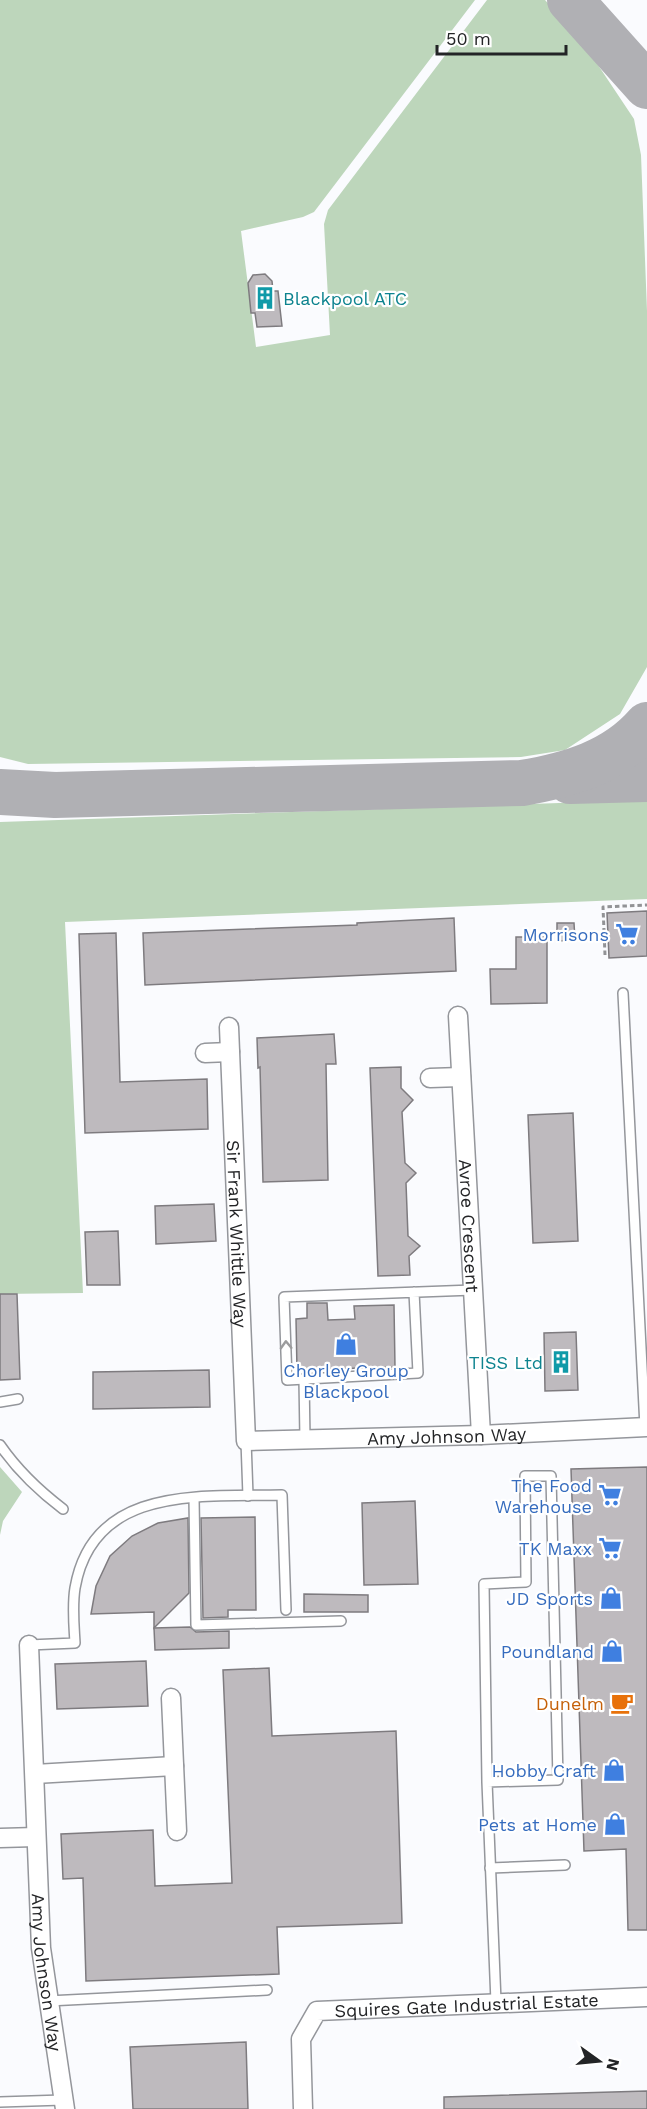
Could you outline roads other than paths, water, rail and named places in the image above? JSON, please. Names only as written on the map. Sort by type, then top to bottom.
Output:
[{"type":"street","name":"Avroe Crescent","points":[[458,1016],[481,1435]]},
{"type":"street","name":"Sir Frank Whittle Way","points":[[229,1028],[246,1441]]},
{"type":"street","points":[[205,1053],[230,1052]]},
{"type":"street","points":[[430,1078],[461,1077]]},
{"type":"street","name":"Amy Johnson Way","points":[[246,1441],[481,1435],[646,1427]]},
{"type":"street","name":"Amy Johnson Way","points":[[28,1645],[41,1948],[64,2105]]},
{"type":"street","points":[[171,1698],[177,1831]]},
{"type":"street","points":[[35,1774],[174,1766]]},
{"type":"street","points":[[0,1838],[36,1837]]},
{"type":"street","name":"Squires Gate Industrial Estate","points":[[303,2109],[301,2039],[316,2011],[647,1997]]},
{"type":"lane","points":[[623,993],[646,1427]]},
{"type":"lane","points":[[414,1292],[418,1373],[287,1380],[284,1297],[414,1292],[473,1290]]},
{"type":"lane","points":[[304,1379],[305,1439]]},
{"type":"lane","points":[[0,1402],[18,1399]]},
{"type":"lane","points":[[246,1441],[248,1496]]},
{"type":"lane","points":[[0,1445],[34,1487],[63,1509]]},
{"type":"lane","points":[[487,1782],[558,1780],[551,1476],[525,1476],[526,1582],[484,1584],[487,1782],[496,2002]]},
{"type":"lane","points":[[28,1645],[75,1643],[75,1588],[90,1548],[118,1518],[135,1509],[156,1503],[194,1498],[282,1495],[286,1610]]},
{"type":"lane","points":[[194,1498],[196,1625],[341,1621]]},
{"type":"lane","points":[[490,1868],[565,1866]]},
{"type":"lane","points":[[48,2001],[267,1990]]},
{"type":"lane","points":[[0,2102],[64,2105]]},
{"type":"place","name":"Blackpool ATC","points":[[265,298]]},
{"type":"place","name":"Morrisons","points":[[627,934]]},
{"type":"place","name":"Chorley Group Blackpool","points":[[346,1344]]},
{"type":"place","name":"TISS Ltd","points":[[561,1362]]},
{"type":"place","name":"The Food Warehouse","points":[[610,1495]]},
{"type":"place","name":"TK Maxx","points":[[610,1548]]},
{"type":"place","name":"JD Sports","points":[[611,1598]]},
{"type":"place","name":"Poundland","points":[[612,1651]]},
{"type":"place","name":"Dunelm","points":[[622,1703]]},
{"type":"place","name":"Hobby Craft","points":[[614,1770]]},
{"type":"place","name":"Pets at Home","points":[[615,1824]]}]
